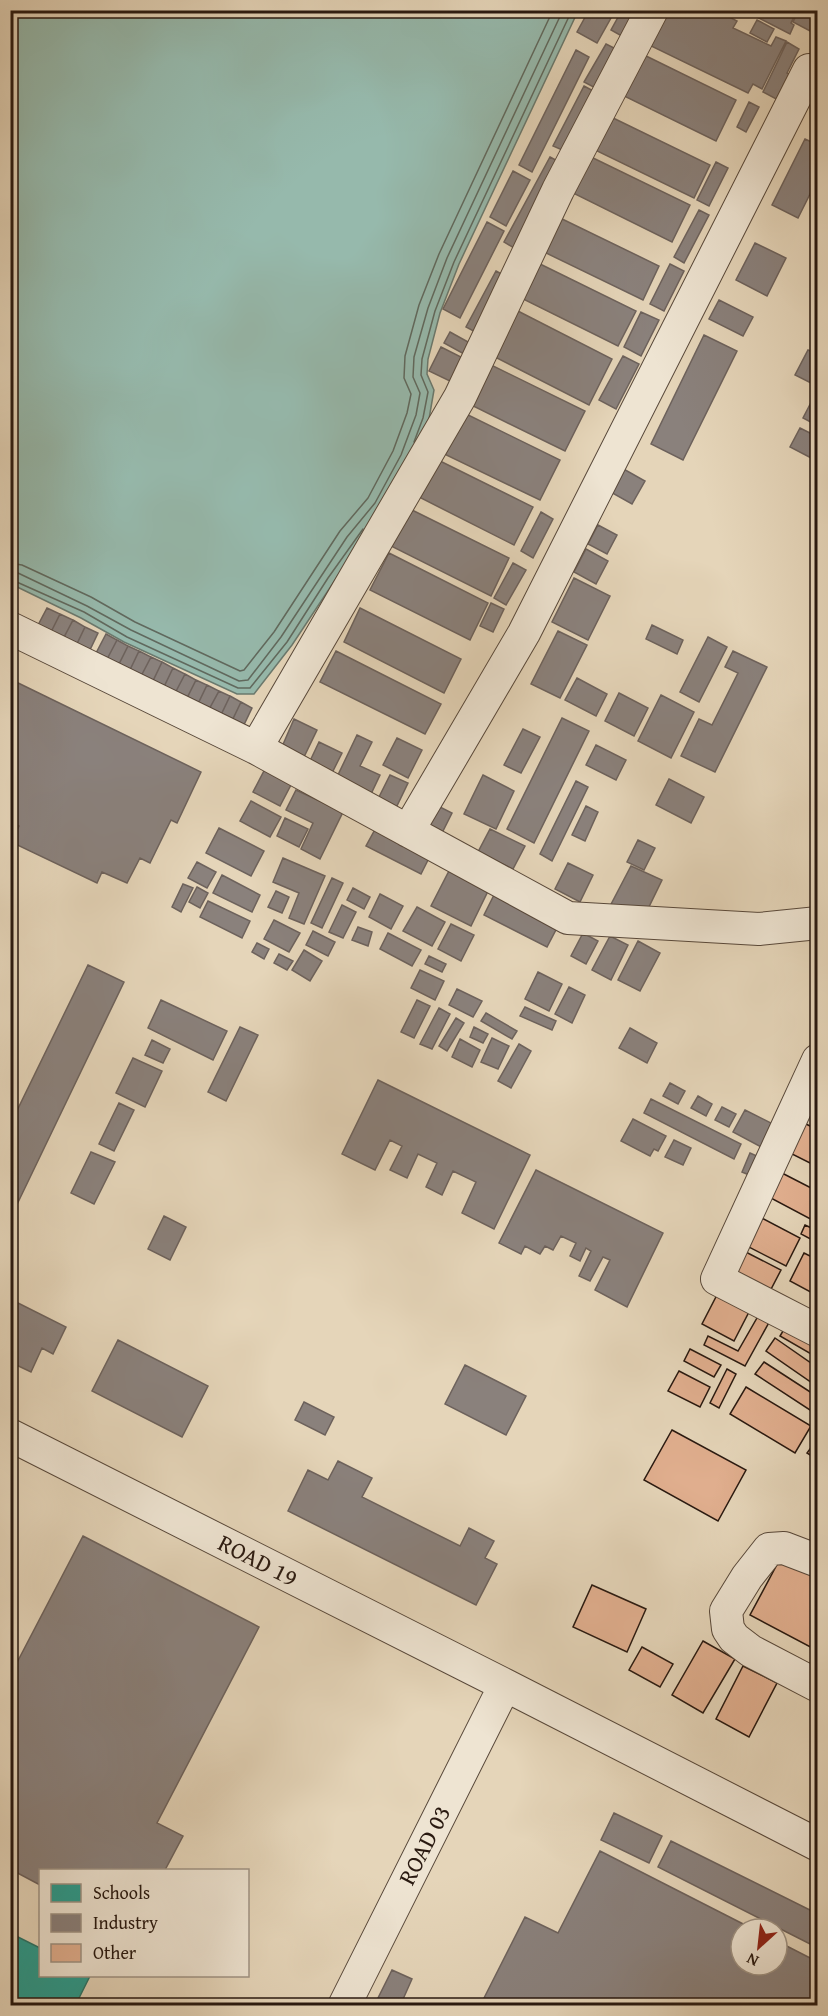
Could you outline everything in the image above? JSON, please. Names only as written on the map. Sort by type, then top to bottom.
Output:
[{"type":"street","points":[[256,748],[460,397],[558,190],[652,10]]},
{"type":"street","points":[[408,831],[524,633],[814,65]]},
{"type":"street","points":[[10,628],[256,748],[568,918],[759,929],[818,923]]},
{"type":"street","points":[[818,1060],[717,1279],[818,1331]]},
{"type":"street","name":"ROAD 19","points":[[10,1435],[818,1845]]},
{"type":"street","points":[[818,1561],[784,1548],[769,1549],[747,1577],[726,1611],[728,1629],[734,1638],[751,1651],[818,1686]]},
{"type":"street","name":"ROAD 03","points":[[344,2006],[505,1685]]},
{"type":"water","points":[[10,11],[578,11],[459,264],[440,313],[428,359],[427,374],[434,390],[429,419],[359,544],[292,645],[254,694],[237,694],[124,642],[11,584]]},
{"type":"building: Schools","points":[[10,1933],[39,1948],[39,1977],[90,1977],[75,2006],[10,2006]]},
{"type":"building: Industry","points":[[589,10],[598,10],[611,18],[597,43],[577,32]]},
{"type":"building: Industry","points":[[622,10],[643,10],[627,39],[611,30]]},
{"type":"building: Industry","points":[[663,10],[707,10],[711,12],[716,10],[737,21],[733,28],[771,46],[776,37],[786,41],[762,89],[753,84],[748,93],[647,44]]},
{"type":"building: Industry","points":[[743,10],[797,10],[791,23],[794,25],[790,34]]},
{"type":"building: Industry","points":[[799,10],[818,10],[818,22],[812,32],[793,22]]},
{"type":"building: Industry","points":[[757,20],[774,29],[767,42],[750,33]]},
{"type":"building: Industry","points":[[787,42],[799,49],[787,73],[793,75],[780,101],[763,92]]},
{"type":"building: Industry","points":[[606,44],[624,53],[603,92],[584,82]]},
{"type":"building: Industry","points":[[576,50],[589,57],[532,172],[519,165]]},
{"type":"building: Industry","points":[[640,53],[736,100],[716,141],[620,94]]},
{"type":"building: Industry","points":[[584,86],[599,94],[569,153],[553,146]]},
{"type":"building: Industry","points":[[749,102],[759,107],[746,132],[737,127]]},
{"type":"building: Industry","points":[[609,116],[710,165],[694,198],[593,149]]},
{"type":"building: Industry","points":[[805,139],[818,145],[818,178],[798,218],[772,205]]},
{"type":"building: Industry","points":[[589,156],[690,205],[672,242],[571,192]]},
{"type":"building: Industry","points":[[550,157],[567,166],[521,252],[504,242]]},
{"type":"building: Industry","points":[[716,162],[728,168],[709,206],[697,200]]},
{"type":"building: Industry","points":[[513,171],[530,180],[506,226],[490,217]]},
{"type":"building: Industry","points":[[699,210],[709,215],[684,263],[674,257]]},
{"type":"building: Industry","points":[[558,217],[659,266],[643,300],[542,251]]},
{"type":"building: Industry","points":[[487,222],[504,231],[460,318],[443,309]]},
{"type":"building: Industry","points":[[755,243],[786,258],[767,296],[736,280]]},
{"type":"building: Industry","points":[[536,262],[636,311],[618,346],[519,297]]},
{"type":"building: Industry","points":[[670,264],[684,271],[664,311],[650,304]]},
{"type":"building: Industry","points":[[496,271],[509,278],[479,334],[466,327]]},
{"type":"building: Industry","points":[[719,300],[753,317],[743,336],[709,319]]},
{"type":"building: Industry","points":[[512,308],[612,359],[589,405],[489,354]]},
{"type":"building: Industry","points":[[641,312],[659,320],[641,356],[624,347]]},
{"type":"building: Industry","points":[[450,332],[470,343],[464,354],[444,343]]},
{"type":"building: Industry","points":[[704,335],[737,351],[683,460],[651,444]]},
{"type":"building: Industry","points":[[441,347],[465,359],[454,383],[429,371]]},
{"type":"building: Industry","points":[[808,350],[818,354],[817,386],[795,375]]},
{"type":"building: Industry","points":[[623,356],[639,364],[616,409],[599,400]]},
{"type":"building: Industry","points":[[485,362],[585,411],[565,451],[465,402]]},
{"type":"building: Industry","points":[[815,395],[818,396],[818,426],[803,418]]},
{"type":"building: Industry","points":[[460,411],[560,460],[540,500],[440,452]]},
{"type":"building: Industry","points":[[800,428],[818,437],[818,455],[815,460],[790,447]]},
{"type":"building: Industry","points":[[436,459],[533,507],[514,545],[417,496]]},
{"type":"building: Industry","points":[[620,467],[645,481],[632,504],[607,490]]},
{"type":"building: Industry","points":[[410,509],[509,558],[491,596],[391,546]]},
{"type":"building: Industry","points":[[541,512],[553,519],[533,558],[521,551]]},
{"type":"building: Industry","points":[[598,525],[617,535],[607,554],[588,544]]},
{"type":"building: Industry","points":[[586,549],[608,561],[596,584],[574,572]]},
{"type":"building: Industry","points":[[389,553],[488,603],[470,640],[370,590]]},
{"type":"building: Industry","points":[[513,563],[526,570],[506,605],[494,598]]},
{"type":"building: Industry","points":[[574,578],[610,596],[588,640],[552,622]]},
{"type":"building: Industry","points":[[491,603],[504,609],[493,632],[480,626]]},
{"type":"building: Industry","points":[[47,608],[60,614],[49,636],[36,629]]},
{"type":"building: Industry","points":[[360,608],[461,659],[444,693],[344,642]]},
{"type":"building: Industry","points":[[60,614],[73,620],[62,641],[49,636]]},
{"type":"building: Industry","points":[[73,620],[85,627],[75,648],[62,641]]},
{"type":"building: Industry","points":[[652,625],[683,640],[677,654],[646,639]]},
{"type":"building: Industry","points":[[85,627],[98,633],[88,654],[75,648]]},
{"type":"building: Industry","points":[[558,631],[587,645],[560,698],[531,684]]},
{"type":"building: Industry","points":[[106,634],[117,640],[105,663],[94,657]]},
{"type":"building: Industry","points":[[708,637],[727,647],[699,702],[680,692]]},
{"type":"building: Industry","points":[[117,640],[128,646],[117,668],[105,663]]},
{"type":"building: Industry","points":[[128,646],[139,651],[128,674],[117,668]]},
{"type":"building: Industry","points":[[139,651],[151,657],[139,680],[128,674]]},
{"type":"building: Industry","points":[[336,651],[441,704],[425,734],[320,682]]},
{"type":"building: Industry","points":[[733,651],[767,667],[715,772],[681,756],[699,719],[712,725],[738,673],[725,667]]},
{"type":"building: Industry","points":[[151,657],[162,662],[151,685],[139,680]]},
{"type":"building: Industry","points":[[162,662],[173,668],[162,691],[151,685]]},
{"type":"building: Industry","points":[[173,668],[185,674],[173,697],[162,691]]},
{"type":"building: Industry","points":[[185,674],[196,680],[185,702],[173,697]]},
{"type":"building: Industry","points":[[577,678],[607,694],[596,716],[565,700]]},
{"type":"building: Industry","points":[[12,680],[201,772],[177,823],[171,820],[150,863],[140,858],[127,883],[102,872],[97,883],[11,842],[19,826],[10,822],[10,684]]},
{"type":"building: Industry","points":[[196,680],[207,685],[196,708],[185,702]]},
{"type":"building: Industry","points":[[207,685],[219,691],[207,713],[196,708]]},
{"type":"building: Industry","points":[[219,691],[230,696],[219,719],[207,713]]},
{"type":"building: Industry","points":[[619,693],[648,708],[634,736],[605,721]]},
{"type":"building: Industry","points":[[661,695],[694,712],[671,758],[638,741]]},
{"type":"building: Industry","points":[[230,696],[241,702],[230,725],[219,719]]},
{"type":"building: Industry","points":[[241,702],[252,708],[241,731],[230,725]]},
{"type":"building: Industry","points":[[562,718],[589,731],[534,843],[507,829]]},
{"type":"building: Industry","points":[[294,719],[317,730],[303,759],[281,749]]},
{"type":"building: Industry","points":[[523,729],[540,737],[521,773],[504,765]]},
{"type":"building: Industry","points":[[357,735],[372,742],[360,766],[380,775],[371,794],[337,777]]},
{"type":"building: Industry","points":[[397,738],[422,750],[408,778],[383,765]]},
{"type":"building: Industry","points":[[319,742],[342,753],[332,773],[309,763]]},
{"type":"building: Industry","points":[[596,745],[626,760],[616,780],[586,765]]},
{"type":"building: Industry","points":[[266,767],[293,781],[280,806],[253,792]]},
{"type":"building: Industry","points":[[390,775],[408,783],[395,810],[377,801]]},
{"type":"building: Industry","points":[[483,775],[514,791],[496,829],[464,814]]},
{"type":"building: Industry","points":[[669,779],[704,797],[691,823],[656,805]]},
{"type":"building: Industry","points":[[576,781],[588,787],[552,861],[540,854]]},
{"type":"building: Industry","points":[[296,790],[343,812],[320,859],[301,849],[313,823],[286,810]]},
{"type":"building: Industry","points":[[251,801],[281,817],[270,837],[240,821]]},
{"type":"building: Industry","points":[[436,805],[452,813],[442,833],[426,824]]},
{"type":"building: Industry","points":[[586,806],[598,812],[585,841],[572,835]]},
{"type":"building: Industry","points":[[285,818],[308,829],[299,847],[277,836]]},
{"type":"building: Industry","points":[[378,824],[432,852],[421,874],[366,846]]},
{"type":"building: Industry","points":[[219,828],[264,851],[251,876],[206,853]]},
{"type":"building: Industry","points":[[490,829],[525,846],[513,869],[478,852]]},
{"type":"building: Industry","points":[[638,840],[655,848],[644,870],[627,862]]},
{"type":"building: Industry","points":[[283,858],[325,876],[304,924],[289,918],[299,893],[273,882]]},
{"type":"building: Industry","points":[[197,862],[216,872],[207,888],[188,878]]},
{"type":"building: Industry","points":[[568,863],[593,875],[580,902],[555,889]]},
{"type":"building: Industry","points":[[631,866],[662,880],[643,919],[608,910]]},
{"type":"building: Industry","points":[[451,867],[490,887],[471,926],[431,906]]},
{"type":"building: Industry","points":[[222,875],[260,895],[252,912],[213,893]]},
{"type":"building: Industry","points":[[332,878],[343,883],[322,928],[311,923]]},
{"type":"building: Industry","points":[[183,884],[193,888],[181,912],[172,907]]},
{"type":"building: Industry","points":[[197,887],[208,893],[200,908],[189,902]]},
{"type":"building: Industry","points":[[353,888],[370,897],[364,909],[347,900]]},
{"type":"building: Industry","points":[[276,891],[289,897],[282,913],[268,907]]},
{"type":"building: Industry","points":[[496,891],[559,924],[547,947],[484,915]]},
{"type":"building: Industry","points":[[380,894],[403,906],[391,929],[369,917]]},
{"type":"building: Industry","points":[[208,901],[250,921],[242,938],[200,917]]},
{"type":"building: Industry","points":[[342,905],[356,912],[343,938],[329,932]]},
{"type":"building: Industry","points":[[417,907],[445,922],[432,946],[403,931]]},
{"type":"building: Industry","points":[[274,920],[300,933],[289,952],[264,939]]},
{"type":"building: Industry","points":[[451,924],[474,935],[461,961],[438,949]]},
{"type":"building: Industry","points":[[358,927],[372,932],[368,946],[352,940]]},
{"type":"building: Industry","points":[[313,931],[335,942],[328,956],[306,945]]},
{"type":"building: Industry","points":[[388,933],[421,950],[412,966],[380,949]]},
{"type":"building: Industry","points":[[583,933],[598,941],[586,964],[571,956]]},
{"type":"building: Industry","points":[[610,936],[628,945],[611,980],[592,970]]},
{"type":"building: Industry","points":[[638,941],[660,953],[640,991],[618,980]]},
{"type":"building: Industry","points":[[257,943],[269,949],[264,959],[252,952]]},
{"type":"building: Industry","points":[[304,950],[322,961],[310,981],[292,970]]},
{"type":"building: Industry","points":[[279,954],[293,961],[287,970],[274,963]]},
{"type":"building: Industry","points":[[429,956],[446,964],[442,972],[425,964]]},
{"type":"building: Industry","points":[[88,965],[124,982],[10,1219],[10,1125]]},
{"type":"building: Industry","points":[[420,970],[444,981],[435,1000],[411,988]]},
{"type":"building: Industry","points":[[538,972],[562,984],[549,1011],[525,999]]},
{"type":"building: Industry","points":[[569,987],[585,995],[572,1023],[555,1014]]},
{"type":"building: Industry","points":[[457,989],[482,1001],[473,1017],[449,1005]]},
{"type":"building: Industry","points":[[161,1000],[227,1031],[213,1060],[148,1028]]},
{"type":"building: Industry","points":[[417,1000],[430,1006],[414,1038],[401,1032]]},
{"type":"building: Industry","points":[[525,1007],[556,1021],[552,1030],[520,1016]]},
{"type":"building: Industry","points":[[439,1008],[450,1014],[432,1049],[420,1044]]},
{"type":"building: Industry","points":[[486,1013],[517,1031],[512,1039],[481,1021]]},
{"type":"building: Industry","points":[[456,1018],[464,1023],[447,1051],[439,1046]]},
{"type":"building: Industry","points":[[240,1027],[258,1035],[226,1101],[208,1092]]},
{"type":"building: Industry","points":[[474,1027],[488,1034],[483,1043],[470,1037]]},
{"type":"building: Industry","points":[[630,1028],[657,1043],[647,1063],[619,1048]]},
{"type":"building: Industry","points":[[492,1038],[509,1046],[498,1069],[481,1062]]},
{"type":"building: Industry","points":[[460,1039],[480,1050],[472,1067],[452,1057]]},
{"type":"building: Industry","points":[[152,1040],[170,1049],[163,1063],[145,1055]]},
{"type":"building: Industry","points":[[519,1044],[531,1051],[511,1088],[498,1081]]},
{"type":"building: Industry","points":[[133,1058],[162,1071],[145,1107],[116,1093]]},
{"type":"building: Industry","points":[[378,1080],[530,1155],[494,1229],[462,1213],[476,1182],[453,1171],[442,1195],[426,1187],[437,1163],[418,1154],[407,1178],[390,1170],[402,1146],[390,1140],[375,1170],[342,1154]]},
{"type":"building: Industry","points":[[670,1083],[685,1091],[678,1104],[663,1096]]},
{"type":"building: Industry","points":[[698,1096],[712,1104],[706,1116],[691,1108]]},
{"type":"building: Industry","points":[[651,1099],[741,1144],[734,1159],[644,1113]]},
{"type":"building: Industry","points":[[119,1103],[134,1110],[114,1151],[99,1144]]},
{"type":"building: Industry","points":[[722,1107],[736,1114],[729,1127],[715,1120]]},
{"type":"building: Industry","points":[[745,1110],[775,1125],[763,1148],[733,1132]]},
{"type":"building: Industry","points":[[633,1119],[666,1136],[658,1151],[654,1149],[650,1156],[621,1141]]},
{"type":"building: Industry","points":[[674,1140],[691,1148],[683,1165],[665,1157]]},
{"type":"building: Industry","points":[[91,1152],[115,1162],[94,1204],[71,1193]]},
{"type":"building: Industry","points":[[750,1153],[768,1161],[759,1179],[742,1172]]},
{"type":"building: Industry","points":[[536,1170],[663,1233],[627,1307],[595,1290],[610,1260],[603,1257],[590,1281],[579,1276],[591,1251],[586,1248],[580,1261],[570,1256],[576,1243],[561,1236],[553,1250],[545,1246],[540,1254],[525,1246],[521,1254],[499,1243]]},
{"type":"building: Industry","points":[[164,1216],[186,1227],[170,1260],[148,1249]]},
{"type":"building: Industry","points":[[16,1302],[66,1327],[53,1354],[42,1348],[31,1372],[10,1362],[10,1313]]},
{"type":"building: Industry","points":[[118,1340],[208,1386],[182,1437],[92,1391]]},
{"type":"building: Industry","points":[[465,1365],[526,1396],[506,1435],[445,1404]]},
{"type":"building: Industry","points":[[304,1402],[334,1417],[325,1435],[295,1420]]},
{"type":"building: Industry","points":[[338,1461],[372,1478],[362,1497],[460,1546],[469,1528],[494,1541],[485,1558],[497,1564],[476,1605],[288,1511],[308,1470],[328,1480]]},
{"type":"building: Industry","points":[[83,1536],[259,1627],[157,1823],[183,1836],[166,1869],[39,1869],[39,1884],[10,1869],[10,1676]]},
{"type":"building: Industry","points":[[614,1813],[662,1836],[649,1863],[601,1840]]},
{"type":"building: Industry","points":[[671,1841],[818,1914],[818,1948],[789,1933],[789,1917],[757,1917],[658,1867]]},
{"type":"building: Industry","points":[[600,1851],[729,1917],[729,1977],[789,1977],[789,1947],[818,1962],[818,2006],[480,2006],[525,1917],[558,1933]]},
{"type":"building: Industry","points":[[392,1970],[412,1979],[400,2006],[374,2006]]},
{"type":"building: Other","points":[[804,1123],[818,1130],[818,1167],[788,1152]]},
{"type":"building: Other","points":[[780,1172],[815,1190],[818,1186],[818,1223],[767,1196]]},
{"type":"building: Other","points":[[754,1214],[800,1238],[786,1266],[739,1242]]},
{"type":"building: Other","points":[[805,1225],[818,1231],[818,1243],[801,1234]]},
{"type":"building: Other","points":[[738,1248],[781,1270],[768,1295],[725,1273]]},
{"type":"building: Other","points":[[804,1253],[818,1260],[818,1296],[790,1281]]},
{"type":"building: Other","points":[[719,1291],[751,1308],[734,1341],[702,1324]]},
{"type":"building: Other","points":[[761,1311],[772,1317],[745,1366],[704,1345],[708,1336],[738,1351]]},
{"type":"building: Other","points":[[789,1321],[818,1338],[818,1358],[780,1336]]},
{"type":"building: Other","points":[[775,1338],[818,1368],[818,1387],[766,1351]]},
{"type":"building: Other","points":[[690,1349],[721,1365],[714,1377],[684,1361]]},
{"type":"building: Other","points":[[764,1362],[818,1397],[818,1406],[813,1412],[755,1374]]},
{"type":"building: Other","points":[[727,1369],[736,1374],[719,1408],[710,1403]]},
{"type":"building: Other","points":[[679,1371],[710,1387],[700,1407],[668,1391]]},
{"type":"building: Other","points":[[746,1387],[811,1426],[795,1453],[730,1414]]},
{"type":"building: Other","points":[[672,1430],[746,1470],[718,1521],[644,1480]]},
{"type":"building: Other","points":[[818,1438],[818,1460],[807,1453]]},
{"type":"building: Other","points":[[781,1557],[818,1576],[818,1651],[750,1615]]},
{"type":"building: Other","points":[[592,1585],[646,1609],[627,1652],[573,1627]]},
{"type":"building: Other","points":[[703,1641],[735,1659],[703,1713],[672,1695]]},
{"type":"building: Other","points":[[642,1647],[673,1664],[660,1687],[629,1670]]},
{"type":"building: Other","points":[[743,1666],[777,1683],[749,1737],[716,1719]]}]
